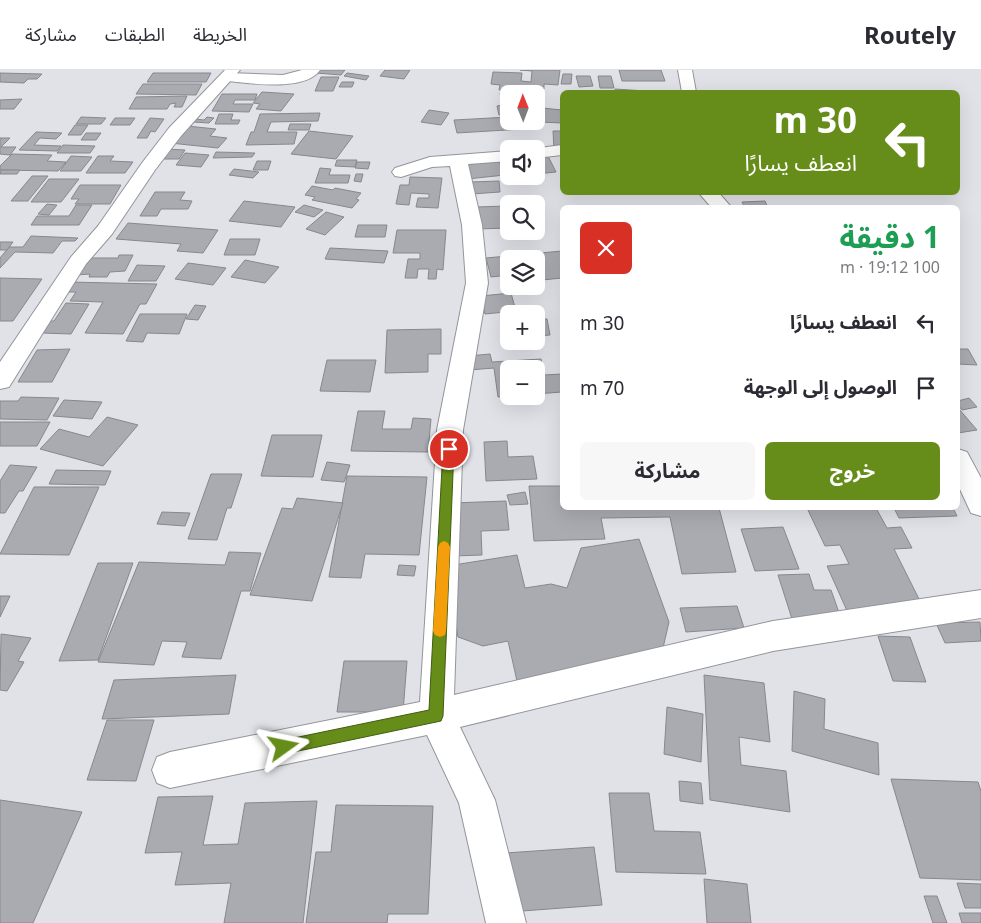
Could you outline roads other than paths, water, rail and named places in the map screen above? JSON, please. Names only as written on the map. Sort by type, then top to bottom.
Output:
[{"type":"street","points":[[0,381],[78,261],[105,230],[148,167],[175,132],[230,74],[290,79],[303,76],[313,70]]},
{"type":"street","points":[[685,70],[689,90]]},
{"type":"street","points":[[545,152],[560,150]]},
{"type":"street","points":[[401,172],[430,162],[500,157]]},
{"type":"street","points":[[458,161],[472,226],[477,283],[450,430],[436,716],[477,800],[506,923]]},
{"type":"street","points":[[710,195],[720,205]]},
{"type":"street","points":[[960,463],[981,505]]},
{"type":"street","points":[[170,770],[436,716],[773,636],[981,604]]}]
